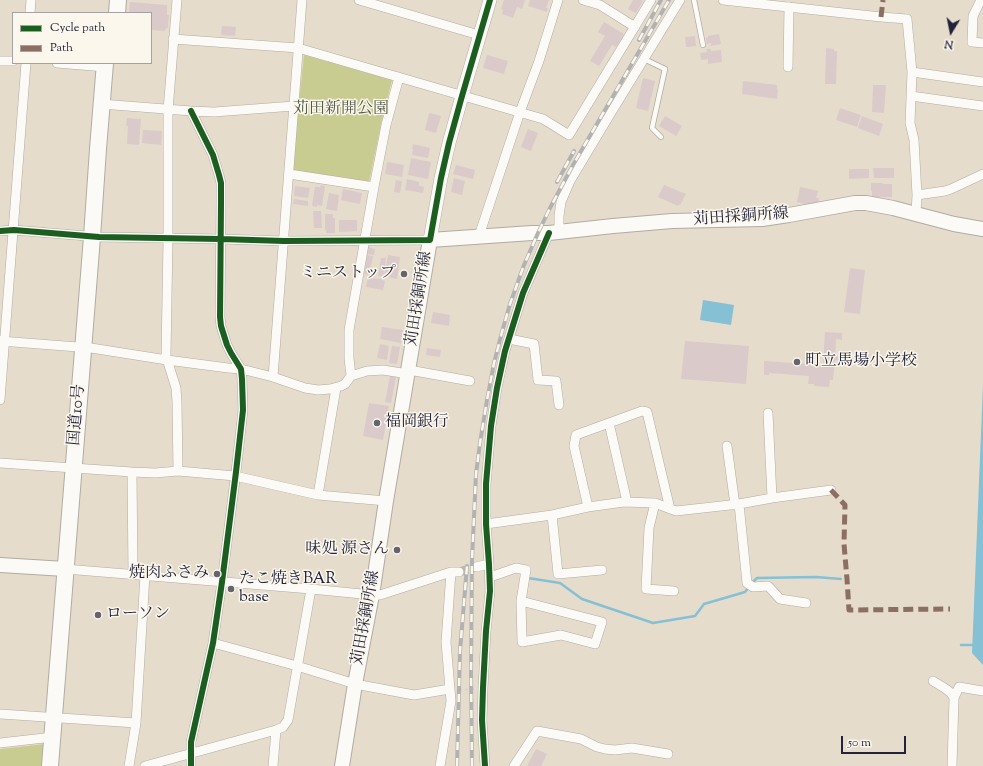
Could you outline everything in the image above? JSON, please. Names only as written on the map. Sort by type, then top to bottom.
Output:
[{"type":"highway","points":[[108,12],[109,0]]},
{"type":"highway","points":[[117,12],[118,0]]},
{"type":"highway","name":"国道10号","points":[[60,766],[59,718],[96,237],[107,64]]},
{"type":"highway","name":"国道10号","points":[[50,766],[53,737],[59,718]]},
{"type":"main road","name":"苅田採銅所線","points":[[342,766],[355,684],[372,595],[386,501],[430,240],[554,232],[672,221],[762,219],[855,203],[866,203],[954,224],[983,229]]},
{"type":"main road","points":[[0,565],[70,570]]},
{"type":"street","points":[[30,12],[31,0]]},
{"type":"street","points":[[177,0],[168,110],[166,356],[176,388],[178,471]]},
{"type":"street","points":[[274,377],[302,0]]},
{"type":"street","points":[[359,0],[479,36]]},
{"type":"street","points":[[0,231],[14,230],[96,237],[168,239],[284,241],[430,240],[449,143],[490,0]]},
{"type":"street","points":[[479,236],[520,112],[539,61],[558,0]]},
{"type":"street","points":[[583,0],[601,2],[635,28]]},
{"type":"street","points":[[173,39],[298,48],[543,119],[569,135],[651,0]]},
{"type":"street","points":[[485,766],[482,720],[482,688],[490,591],[486,524],[486,484],[491,426],[497,388],[509,339],[523,293],[554,232],[561,202],[570,181],[680,0]]},
{"type":"street","points":[[723,0],[907,19],[912,72],[910,123],[914,140],[917,195],[916,214]]},
{"type":"street","points":[[982,0],[973,16],[972,42],[983,43]]},
{"type":"street","points":[[788,67],[789,7]]},
{"type":"street","points":[[0,61],[12,61]]},
{"type":"street","points":[[0,400],[2,341],[14,230],[26,64]]},
{"type":"street","points":[[912,72],[983,82]]},
{"type":"street","points":[[351,376],[349,358],[349,330],[364,240],[386,125],[399,77]]},
{"type":"street","points":[[911,96],[983,106]]},
{"type":"street","points":[[105,105],[192,112],[214,112],[294,106]]},
{"type":"street","points":[[191,766],[191,742],[214,643],[236,476],[243,410],[241,369],[227,345],[221,322],[221,202],[219,175],[213,155],[192,112]]},
{"type":"street","points":[[289,174],[374,187]]},
{"type":"street","points":[[917,195],[951,189],[983,174]]},
{"type":"street","points":[[509,339],[534,344],[538,380],[556,380],[559,405]]},
{"type":"street","points":[[2,341],[87,348],[241,369],[274,377],[311,389],[324,390],[336,388],[345,384],[351,376],[374,370],[391,370],[470,381]]},
{"type":"street","points":[[318,495],[336,388]]},
{"type":"street","points":[[588,507],[574,446],[576,435],[642,410],[647,412],[670,509]]},
{"type":"street","points":[[768,413],[772,498]]},
{"type":"street","points":[[609,423],[627,502]]},
{"type":"street","points":[[727,446],[737,505],[747,583],[753,588],[768,586],[780,599],[806,603]]},
{"type":"street","points":[[0,463],[132,472],[178,471],[236,476],[318,495],[386,501]]},
{"type":"street","points":[[132,472],[133,574]]},
{"type":"street","points":[[486,524],[552,515],[588,507],[627,502],[655,502],[670,509],[676,510],[737,505],[772,498],[831,490]]},
{"type":"street","points":[[655,502],[650,528],[646,589],[674,591]]},
{"type":"street","points":[[552,515],[558,574],[602,570]]},
{"type":"street","points":[[476,567],[489,564]]},
{"type":"street","points":[[490,577],[516,568],[526,570],[521,601],[522,642],[561,635],[595,644],[602,622],[521,601]]},
{"type":"street","points":[[70,570],[133,574],[372,595],[380,595],[455,572],[446,642],[451,701],[440,766]]},
{"type":"street","points":[[129,766],[136,723],[145,575]]},
{"type":"street","points":[[145,766],[276,730],[283,726],[288,720],[311,589]]},
{"type":"street","points":[[214,643],[355,684],[414,695],[450,689]]},
{"type":"street","points":[[933,681],[946,689],[954,698]]},
{"type":"street","points":[[952,766],[954,698],[959,687],[983,691]]},
{"type":"street","points":[[0,714],[136,723]]},
{"type":"street","points":[[274,766],[276,730]]},
{"type":"street","points":[[514,766],[536,731],[581,739],[606,749],[614,750],[632,748],[668,754]]},
{"type":"street","points":[[0,743],[53,737]]},
{"type":"lane","points":[[694,0],[703,45]]},
{"type":"lane","points":[[644,59],[665,69],[652,128],[661,136]]},
{"type":"path","points":[[450,689],[471,690],[482,688]]},
{"type":"green space","name":"苅田新開公園","points":[[304,55],[392,80],[369,182],[292,171]]},
{"type":"green space","points":[[45,744],[43,766],[0,766],[0,749]]},
{"type":"water","points":[[703,300],[734,305],[731,325],[700,320]]},
{"type":"water","points":[[983,384],[983,665],[972,653]]},
{"type":"building","points":[[504,0],[525,0],[522,9],[517,7],[513,18],[502,14],[503,10],[501,9]]},
{"type":"building","points":[[530,0],[549,0],[546,8],[548,8],[547,12],[528,6]]},
{"type":"building","points":[[633,0],[643,1],[636,13],[628,9]]},
{"type":"building","points":[[130,2],[167,5],[167,15],[169,15],[168,28],[166,28],[165,31],[152,30],[152,12],[129,12]]},
{"type":"building","points":[[604,22],[624,34],[616,47],[612,45],[599,66],[590,61],[605,36],[598,32]]},
{"type":"building","points":[[222,26],[236,27],[235,36],[221,35]]},
{"type":"building","points":[[719,34],[721,44],[711,46],[711,43],[707,44],[706,38],[708,36]]},
{"type":"building","points":[[695,36],[696,46],[686,47],[685,37]]},
{"type":"building","points":[[826,48],[837,51],[836,84],[825,84]]},
{"type":"building","points":[[706,49],[711,49],[711,51],[721,50],[722,62],[708,64],[708,59],[701,60],[700,53],[707,52]]},
{"type":"building","points":[[487,55],[508,61],[504,74],[483,68]]},
{"type":"building","points":[[643,78],[655,81],[648,111],[636,108]]},
{"type":"building","points":[[743,81],[777,85],[777,99],[742,94]]},
{"type":"building","points":[[873,85],[886,85],[884,113],[872,112]]},
{"type":"building","points":[[840,108],[861,115],[857,127],[836,120]]},
{"type":"building","points":[[429,113],[441,116],[436,133],[425,130]]},
{"type":"building","points":[[665,116],[682,126],[676,136],[659,126]]},
{"type":"building","points":[[862,116],[883,124],[879,136],[858,128]]},
{"type":"building","points":[[127,118],[141,119],[139,145],[127,144]]},
{"type":"building","points":[[528,129],[538,133],[531,151],[521,147]]},
{"type":"building","points":[[143,130],[162,131],[161,145],[142,143]]},
{"type":"building","points":[[413,144],[430,148],[428,158],[412,155]]},
{"type":"building","points":[[411,158],[431,162],[428,179],[408,175]]},
{"type":"building","points":[[387,162],[404,165],[402,177],[385,174]]},
{"type":"building","points":[[456,165],[475,170],[473,179],[453,174]]},
{"type":"building","points":[[873,168],[894,168],[894,178],[874,178]]},
{"type":"building","points":[[849,169],[869,169],[869,178],[849,179]]},
{"type":"building","points":[[454,178],[465,181],[462,195],[451,192]]},
{"type":"building","points":[[407,179],[419,182],[419,186],[424,187],[423,193],[405,190]]},
{"type":"building","points":[[396,180],[402,181],[400,193],[394,192]]},
{"type":"building","points":[[871,183],[892,184],[892,197],[872,197]]},
{"type":"building","points":[[321,185],[325,186],[322,206],[312,206],[315,187],[320,187]]},
{"type":"building","points":[[664,185],[686,194],[680,205],[679,204],[678,206],[658,197]]},
{"type":"building","points":[[295,186],[310,188],[308,198],[294,196]]},
{"type":"building","points":[[800,187],[818,191],[816,198],[819,198],[818,203],[815,202],[814,206],[797,202]]},
{"type":"building","points":[[343,189],[362,193],[360,204],[341,200]]},
{"type":"building","points":[[329,193],[339,195],[337,211],[326,209]]},
{"type":"building","points":[[294,199],[308,201],[308,206],[293,204]]},
{"type":"building","points":[[313,211],[321,211],[322,228],[314,228]]},
{"type":"building","points":[[325,214],[333,214],[333,218],[335,218],[335,233],[326,233]]},
{"type":"building","points":[[339,220],[357,220],[357,231],[339,232]]},
{"type":"building","points":[[368,247],[375,249],[374,255],[367,254]]},
{"type":"building","points":[[367,255],[373,256],[369,275],[364,274]]},
{"type":"building","points":[[388,255],[400,257],[397,279],[384,276]]},
{"type":"building","points":[[381,258],[386,258],[383,277],[378,276]]},
{"type":"building","points":[[850,268],[865,270],[860,314],[844,312]]},
{"type":"building","points":[[368,278],[382,279],[385,281],[383,290],[366,287]]},
{"type":"building","points":[[433,312],[450,315],[449,326],[431,323]]},
{"type":"building","points":[[382,327],[403,330],[401,343],[380,339]]},
{"type":"building","points":[[825,332],[842,333],[842,340],[836,339],[835,356],[845,357],[845,361],[835,360],[833,380],[830,380],[829,387],[808,384],[809,376],[769,373],[769,375],[764,375],[764,361],[823,365]]},
{"type":"building","points":[[685,341],[749,346],[746,384],[681,379]]},
{"type":"building","points":[[380,344],[389,346],[387,360],[377,358]]},
{"type":"building","points":[[392,346],[400,347],[397,364],[389,363]]},
{"type":"building","points":[[427,348],[441,350],[440,357],[426,355]]},
{"type":"building","points":[[390,376],[396,377],[391,403],[385,402]]},
{"type":"building","points":[[369,403],[389,406],[383,440],[363,436]]},
{"type":"building","points":[[536,749],[547,754],[541,766],[527,766]]},
{"type":"waterway","points":[[752,583],[757,578],[816,577],[841,579]]},
{"type":"waterway","points":[[528,578],[560,583],[582,599],[653,623],[695,616],[704,604],[745,592],[749,587]]},
{"type":"waterway","points":[[961,645],[973,645]]},
{"type":"tunnel","points":[[459,572],[476,567]]},
{"type":"railway","points":[[639,40],[661,0]]},
{"type":"railway","points":[[472,766],[472,560],[476,474],[494,363],[510,304],[524,265],[550,208],[573,165],[669,0]]},
{"type":"railway","points":[[557,182],[574,151]]},
{"type":"railway","points":[[457,766],[460,651],[467,566]]},
{"type":"marked path","points":[[881,17],[883,0]]},
{"type":"marked path","points":[[831,490],[845,505],[844,544],[849,610],[950,609]]},
{"type":"cycle path","points":[[0,231],[14,230],[99,237],[284,241],[430,240],[449,143],[490,0]]},
{"type":"cycle path","points":[[191,111],[213,155],[221,183],[220,317],[221,326],[227,345],[241,369],[243,410],[222,582],[213,643],[191,742],[191,766]]},
{"type":"cycle path","points":[[485,766],[482,720],[486,631],[490,591],[486,524],[486,484],[491,426],[505,351],[523,293],[549,233]]},
{"type":"place","name":"ミニストップ","points":[[404,274]]},
{"type":"place","name":"町立馬場小学校","points":[[797,362]]},
{"type":"place","name":"福岡銀行","points":[[377,423]]},
{"type":"place","name":"味処 源さん","points":[[397,550]]},
{"type":"place","name":"焼肉ふさみ","points":[[217,574]]},
{"type":"place","name":"たこ焼きBAR base","points":[[231,589]]},
{"type":"place","name":"ローソン","points":[[98,615]]}]
